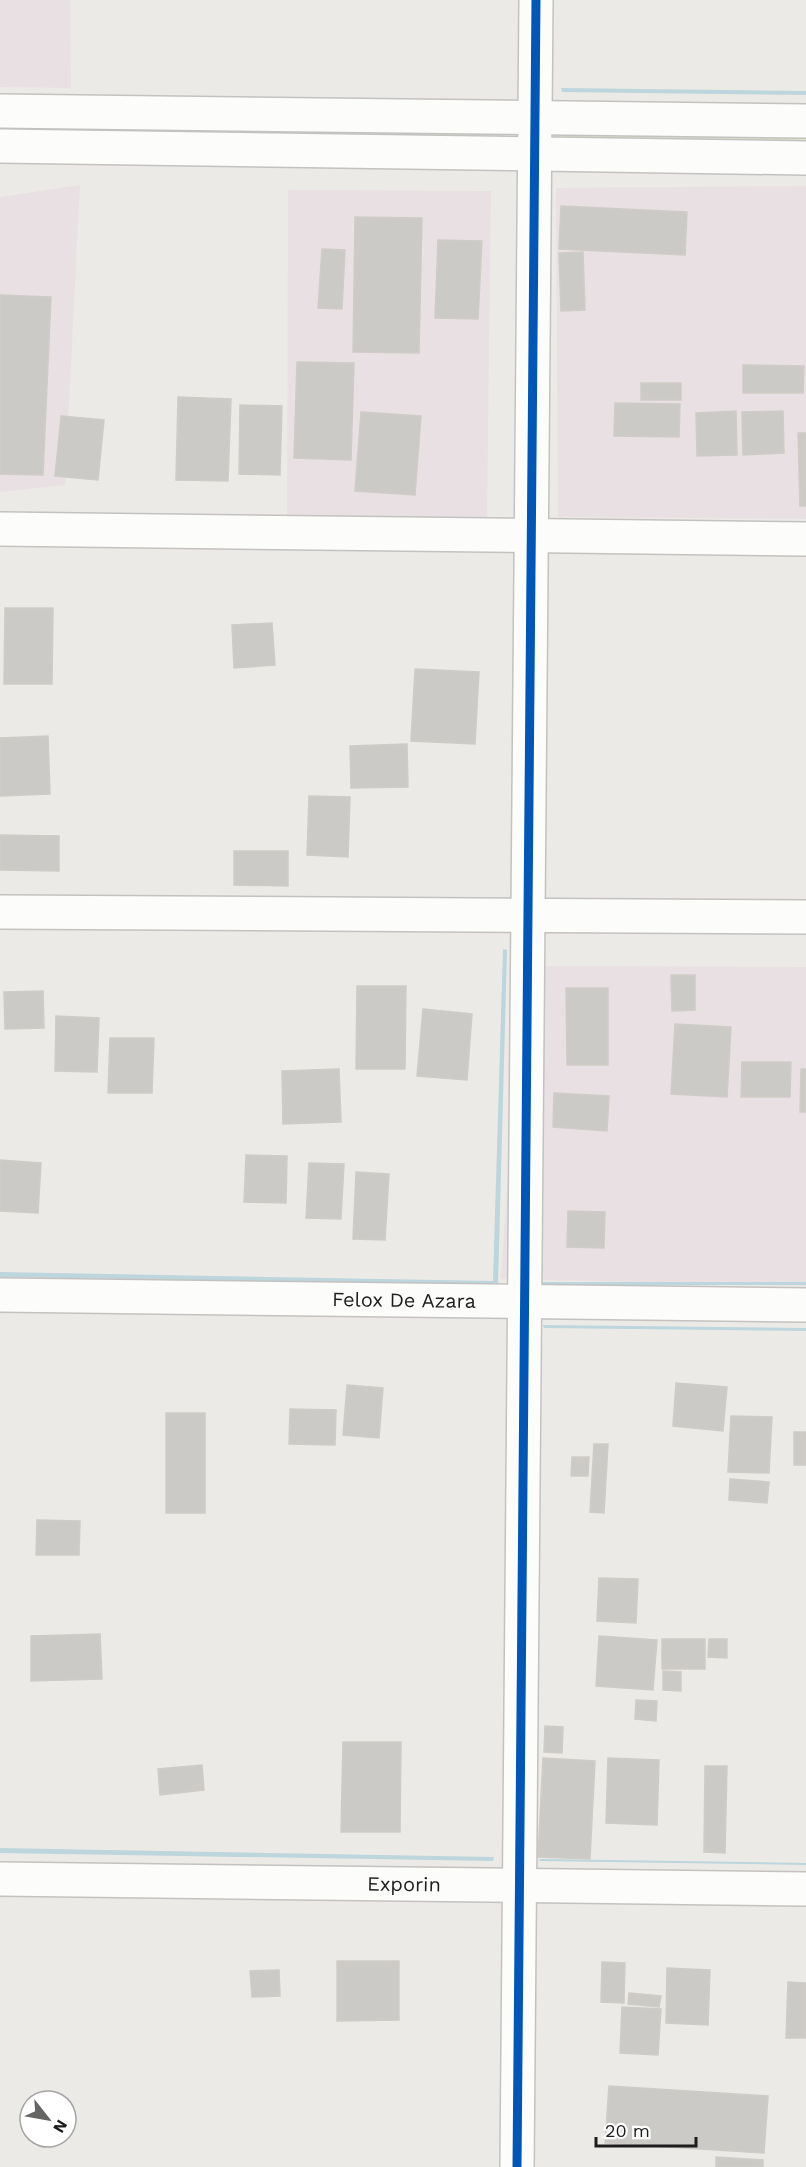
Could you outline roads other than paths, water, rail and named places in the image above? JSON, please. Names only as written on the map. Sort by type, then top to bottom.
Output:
[{"type":"street","points":[[517,2167],[536,0]]},
{"type":"street","points":[[0,111],[806,121]]},
{"type":"street","points":[[0,146],[806,158]]},
{"type":"street","points":[[0,529],[806,539]]},
{"type":"street","points":[[0,912],[806,917]]},
{"type":"street","name":"Felox De Azara","points":[[0,1295],[806,1305]]},
{"type":"street","name":"Exporin","points":[[0,1880],[806,1889]]},
{"type":"water","points":[[561,88],[806,91],[806,95],[562,92]]},
{"type":"water","points":[[503,949],[507,950],[498,1285],[0,1277],[0,1272],[493,1281]]},
{"type":"water","points":[[539,1282],[806,1282],[806,1285],[540,1285]]},
{"type":"water","points":[[543,1325],[806,1328],[806,1331],[544,1328]]},
{"type":"water","points":[[0,1848],[494,1857],[493,1861],[0,1853]]},
{"type":"water","points":[[540,1859],[806,1863],[806,1865],[539,1861]]}]
